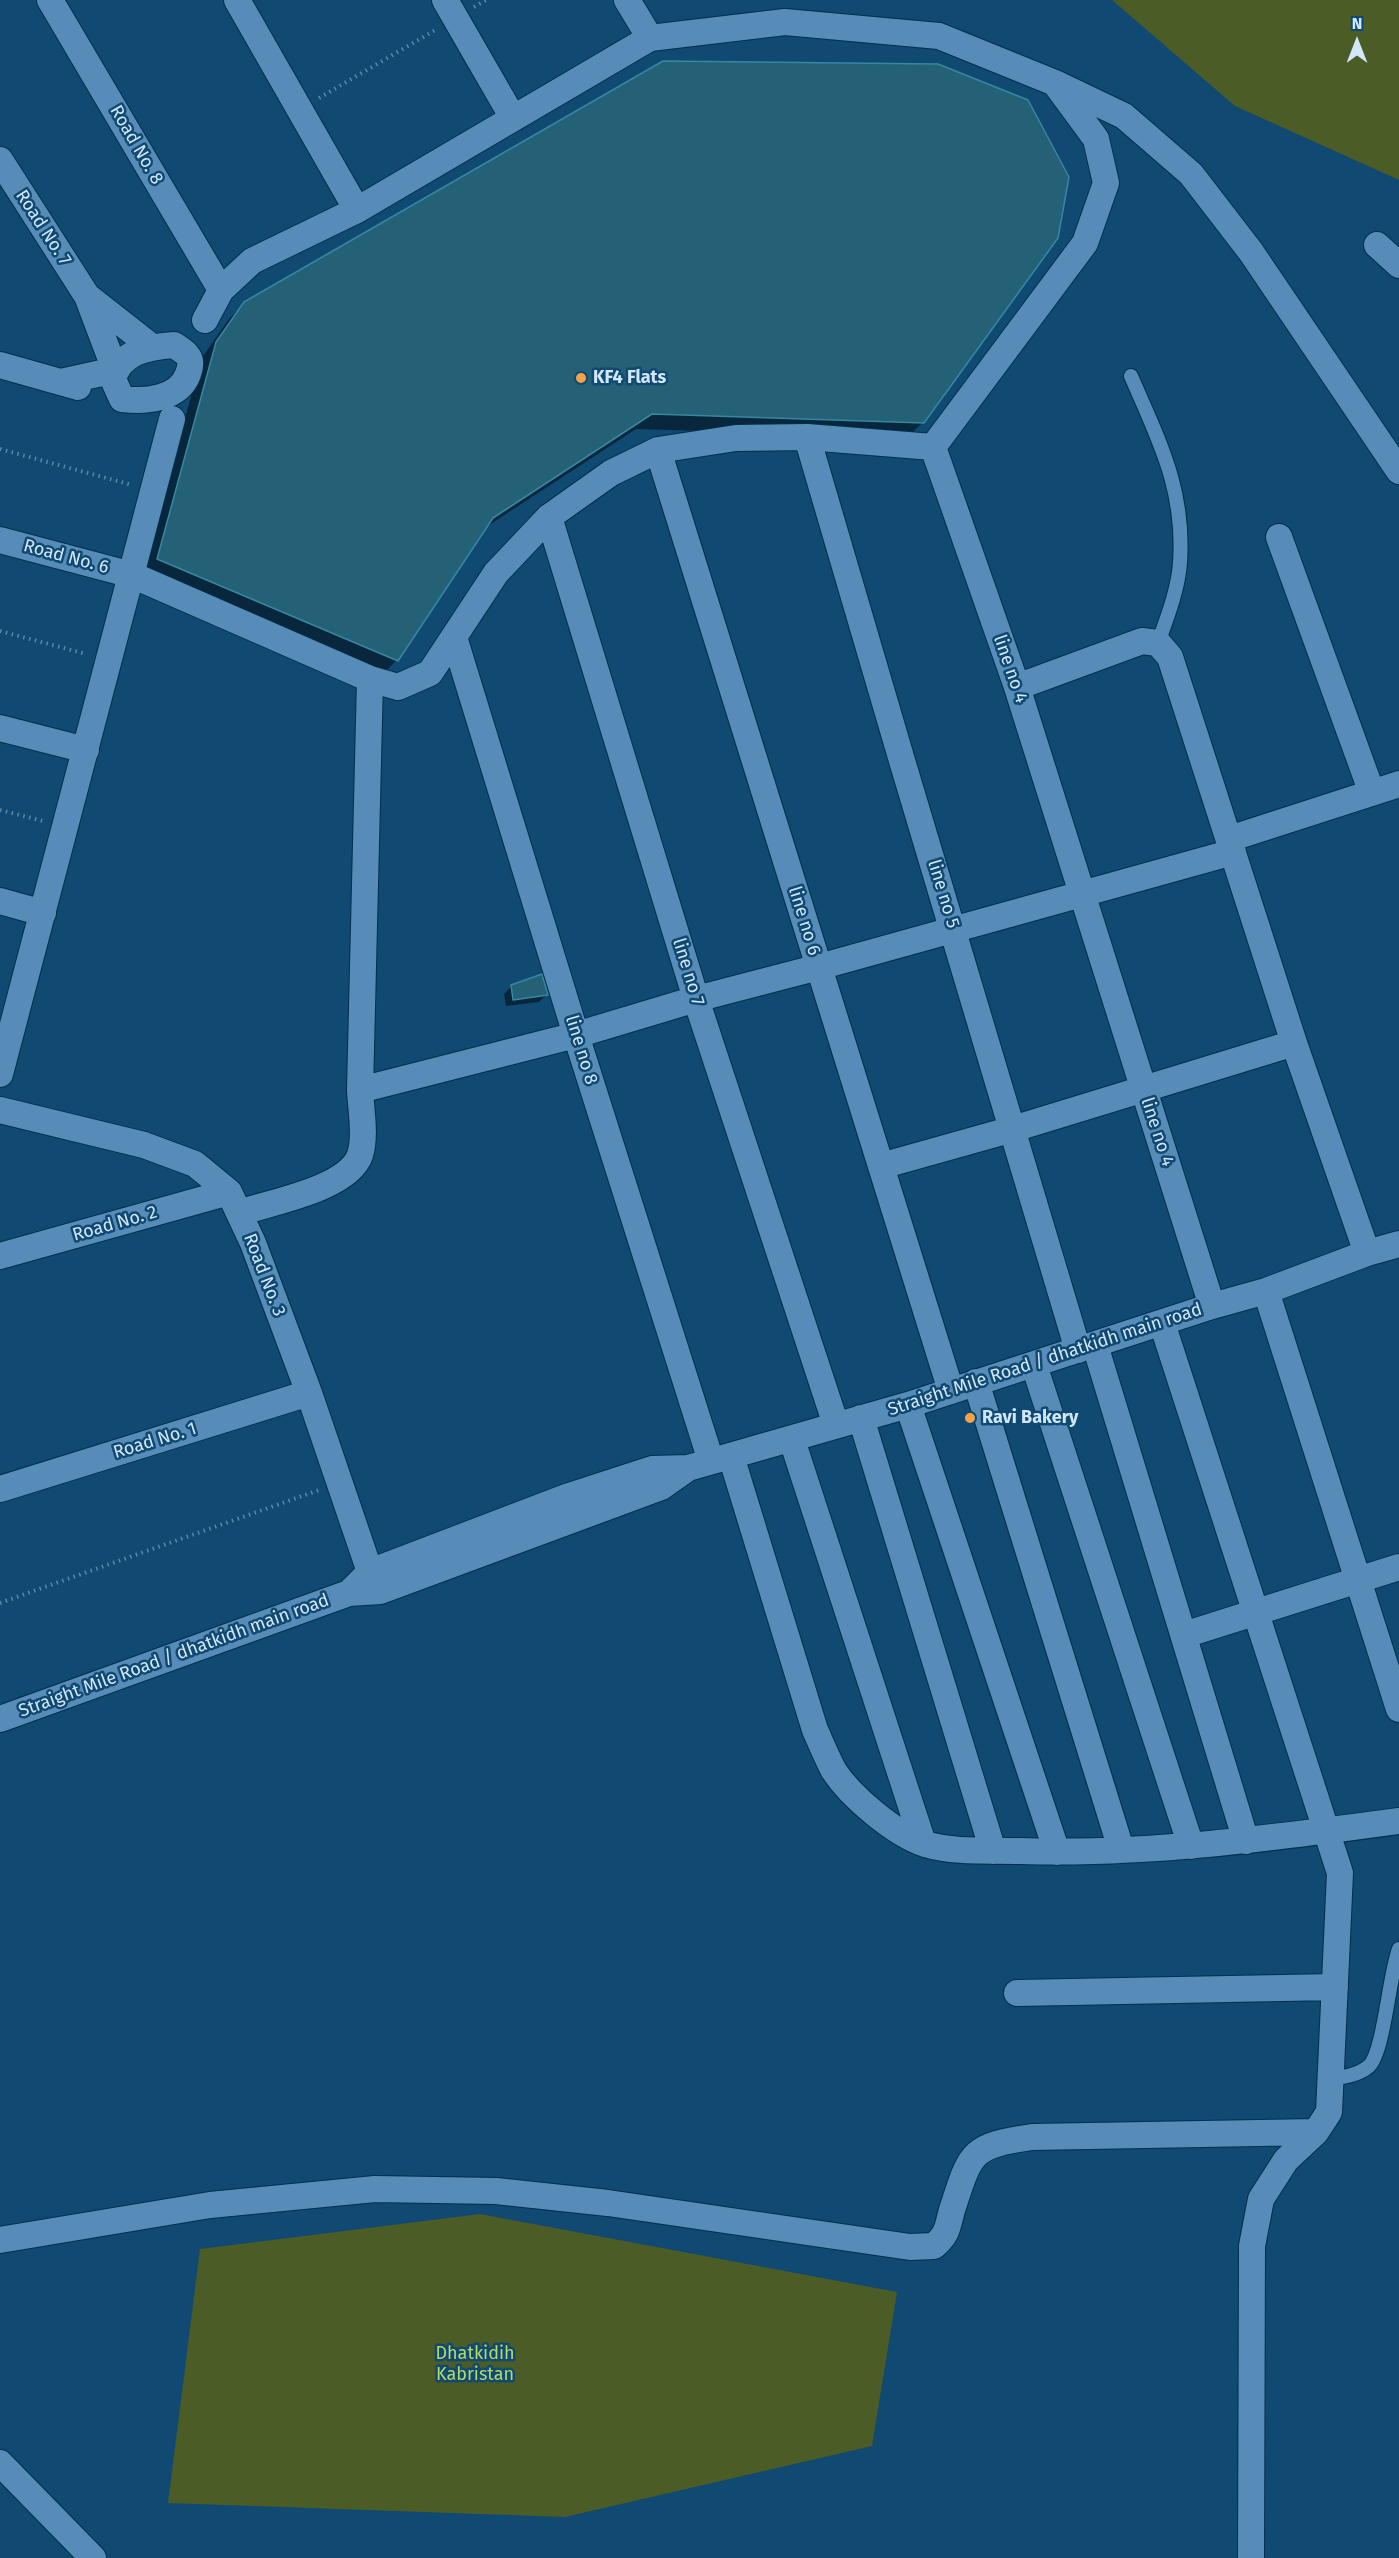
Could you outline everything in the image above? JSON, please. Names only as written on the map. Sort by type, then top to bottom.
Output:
[{"type":"street","name":"Road No. 8","points":[[50,0],[221,290]]},
{"type":"street","points":[[237,0],[357,210]]},
{"type":"street","points":[[627,0],[650,38]]},
{"type":"street","points":[[450,9],[513,118]]},
{"type":"street","points":[[0,1074],[172,419],[205,320],[221,290],[252,261],[357,210],[650,38],[785,22],[939,36],[1055,82],[1124,116],[1191,174],[1251,252],[1399,471]]},
{"type":"street","points":[[933,447],[1085,243],[1106,183],[1096,140],[1055,82]]},
{"type":"street","name":"Road No. 7","points":[[0,160],[7,181],[87,296]]},
{"type":"street","points":[[1377,245],[1399,265]]},
{"type":"street","points":[[0,365],[122,399],[147,400],[174,392],[188,374],[189,354],[163,346],[87,296]]},
{"type":"street","points":[[62,382],[115,370],[87,296]]},
{"type":"street","points":[[122,399],[113,379],[116,367],[128,357],[163,346],[205,320]]},
{"type":"street","points":[[147,400],[172,419]]},
{"type":"street","name":"Road No. 6","points":[[0,540],[132,575],[370,679],[398,687],[430,673],[496,573],[549,517],[611,473],[658,450],[736,438],[807,437],[933,447]]},
{"type":"street","name":"line no 5","points":[[807,437],[883,699],[1013,1128],[1184,1635],[1246,1841]]},
{"type":"street","name":"line no 4","points":[[933,447],[1017,687],[1212,1306]]},
{"type":"street","name":"line no 6","points":[[658,450],[951,1391]]},
{"type":"street","name":"line no 7","points":[[549,517],[696,999],[836,1425]]},
{"type":"street","points":[[1279,537],[1372,793]]},
{"type":"street","name":"line no 8","points":[[454,637],[710,1462],[815,1730],[835,1771],[863,1804],[923,1843]]},
{"type":"street","points":[[1017,687],[1142,641],[1158,643],[1170,657],[1293,1043],[1367,1253]]},
{"type":"street","name":"Road No. 2","points":[[0,1256],[234,1202],[327,1185],[348,1173],[360,1155],[370,679]]},
{"type":"street","points":[[0,728],[86,750]]},
{"type":"street","points":[[360,1090],[576,1035],[696,999],[1082,894],[1231,846],[1399,784]]},
{"type":"street","points":[[0,901],[43,913]]},
{"type":"street","points":[[881,1166],[1293,1043]]},
{"type":"street","name":"Road No. 3","points":[[0,1110],[144,1144],[195,1164],[234,1202],[253,1244],[309,1393],[375,1581]]},
{"type":"street","name":"Straight Mile Road / dhatkidh main road","points":[[0,1719],[349,1593],[375,1581],[661,1487],[710,1462],[792,1440],[1035,1365],[1212,1306],[1266,1291],[1367,1253],[1399,1244]]},
{"type":"street","points":[[1266,1291],[1399,1708]]},
{"type":"street","points":[[1162,1323],[1340,1873],[1329,2112],[1316,2132],[1286,2160],[1261,2199],[1252,2246],[1251,2558]]},
{"type":"street","points":[[1035,1365],[1191,1846]]},
{"type":"street","points":[[976,1382],[1121,1849]]},
{"type":"street","name":"Road No. 1","points":[[0,1489],[309,1393]]},
{"type":"street","points":[[908,1405],[1057,1852]]},
{"type":"street","points":[[861,1418],[993,1851]]},
{"type":"street","points":[[792,1440],[923,1843],[959,1851],[1057,1852],[1191,1846],[1399,1821]]},
{"type":"street","points":[[1184,1635],[1399,1567]]},
{"type":"street","points":[[1017,1993],[1335,1987]]},
{"type":"street","points":[[0,2240],[210,2205],[375,2189],[496,2191],[608,2203],[910,2247],[934,2246],[946,2235],[966,2170],[979,2149],[1002,2141],[1032,2137],[1316,2132]]},
{"type":"street","points":[[0,2463],[93,2558]]},
{"type":"lane","points":[[1131,376],[1170,465],[1180,513],[1180,565],[1170,609],[1158,643]]},
{"type":"lane","points":[[1330,2079],[1356,2074],[1370,2065],[1379,2048],[1392,1966],[1399,1949]]},
{"type":"path","points":[[300,110],[450,9],[486,0]]},
{"type":"path","points":[[0,449],[154,491]]},
{"type":"path","points":[[0,631],[110,660]]},
{"type":"path","points":[[0,810],[66,826]]},
{"type":"path","points":[[0,1603],[340,1483]]},
{"type":"green space","points":[[1112,0],[1399,0],[1399,180],[1235,106]]},
{"type":"green space","name":"Dhatkidih Kabristan","points":[[480,2214],[897,2292],[872,2446],[565,2517],[168,2503],[200,2249]]},
{"type":"building","name":"KF4 Flats","points":[[663,61],[938,64],[1028,100],[1069,177],[1058,238],[924,423],[652,414],[493,518],[398,661],[157,559],[216,342],[244,302]]},
{"type":"building","points":[[542,974],[548,995],[513,1000],[511,985]]},
{"type":"place","name":"KF4 Flats","points":[[581,378]]},
{"type":"place","name":"Ravi Bakery","points":[[970,1418]]}]
